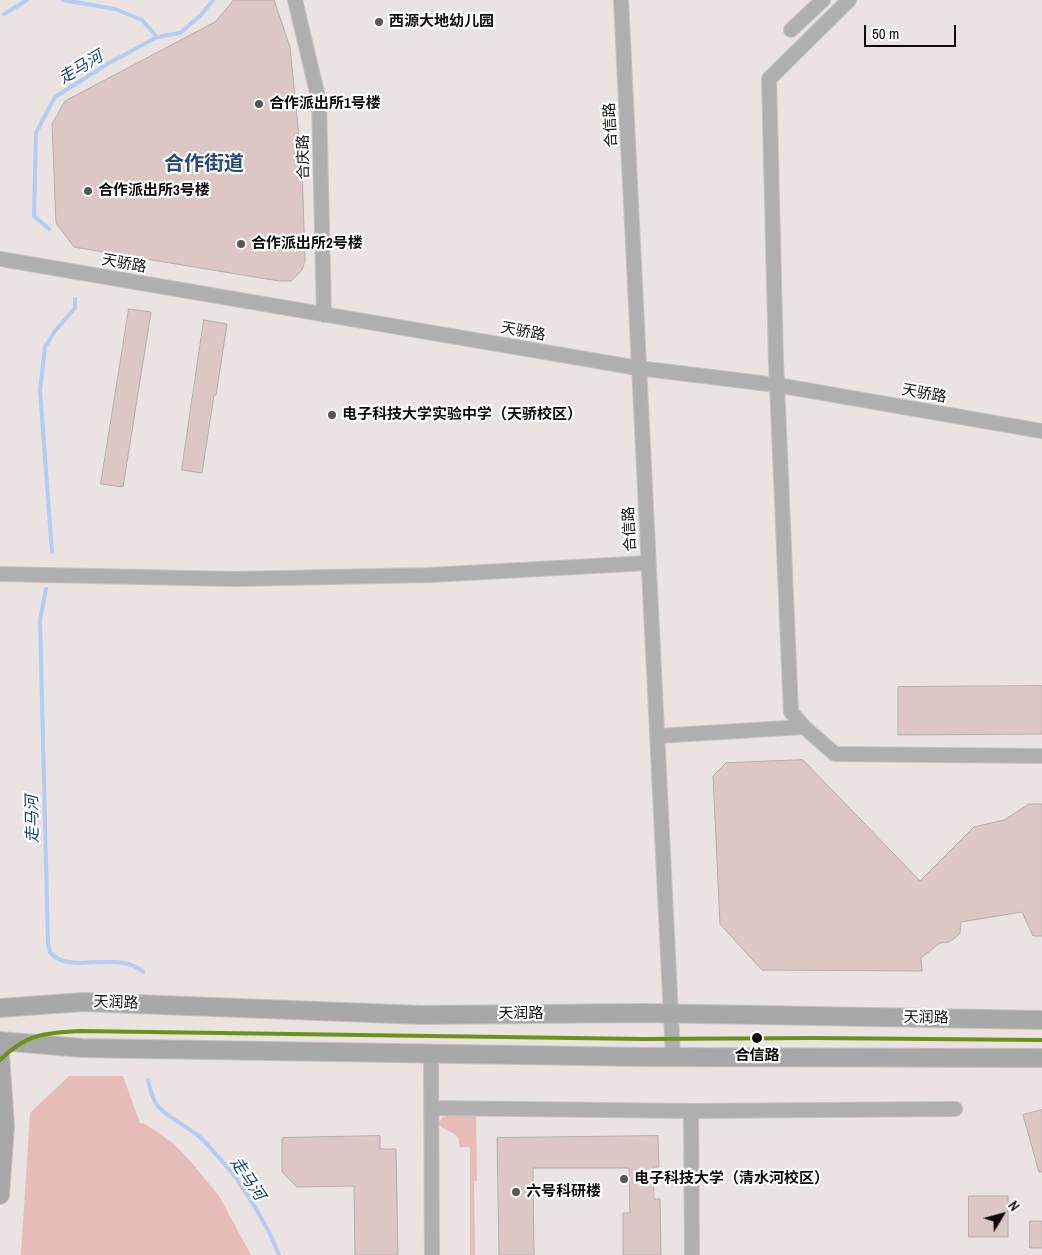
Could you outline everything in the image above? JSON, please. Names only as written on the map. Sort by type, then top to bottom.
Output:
[{"type":"main road","name":"天润路","points":[[0,1008],[83,1002],[422,1015],[644,1013],[1042,1020]]},
{"type":"main road","points":[[0,1041],[82,1048],[431,1054],[696,1058],[1042,1058]]},
{"type":"main road","points":[[0,1054],[6,1126],[0,1194]]},
{"type":"street","name":"合庆路","points":[[295,0],[319,101],[324,315]]},
{"type":"street","name":"合信路","points":[[621,0],[672,1057]]},
{"type":"street","points":[[791,30],[823,0]]},
{"type":"street","points":[[849,0],[768,79],[777,385],[791,712],[804,727],[835,754],[1042,756]]},
{"type":"street","name":"天骄路","points":[[0,260],[638,368],[777,385],[1042,431]]},
{"type":"street","points":[[0,574],[234,579],[430,575],[648,563]]},
{"type":"street","points":[[656,736],[804,727]]},
{"type":"street","points":[[431,1054],[432,1255]]},
{"type":"street","points":[[431,1108],[691,1111],[955,1109]]},
{"type":"street","points":[[691,1111],[692,1255]]},
{"type":"shaded area","points":[[69,1076],[123,1076],[140,1123],[145,1124],[173,1143],[191,1162],[219,1196],[251,1255],[21,1255],[30,1113]]},
{"type":"shaded area","points":[[451,1114],[476,1115],[477,1181],[474,1181],[475,1255],[470,1255],[470,1147],[460,1147],[456,1135],[438,1123],[442,1118]]},
{"type":"building","points":[[234,0],[274,0],[290,47],[302,167],[305,261],[302,270],[291,281],[279,281],[74,247],[56,223],[52,124],[65,101],[215,22]]},
{"type":"building","points":[[129,309],[151,312],[123,487],[101,484]]},
{"type":"building","points":[[204,320],[227,324],[202,473],[182,470]]},
{"type":"building","points":[[1042,686],[1042,734],[898,735],[898,687]]},
{"type":"building","points":[[803,760],[920,881],[974,827],[1004,820],[1029,804],[1042,804],[1042,936],[1033,936],[1022,912],[961,922],[960,933],[955,938],[949,942],[940,943],[921,958],[922,971],[762,970],[720,924],[713,776],[726,763]]},
{"type":"building","points":[[1042,1110],[1042,1172],[1039,1172],[1023,1115]]},
{"type":"building","points":[[380,1136],[380,1149],[396,1149],[398,1255],[355,1255],[354,1186],[297,1187],[282,1172],[282,1138]]},
{"type":"building","name":"六号科研楼","points":[[658,1136],[659,1167],[653,1167],[654,1199],[660,1199],[661,1255],[623,1255],[623,1213],[630,1213],[629,1168],[533,1168],[534,1255],[499,1255],[497,1138]]},
{"type":"building","points":[[969,1196],[1008,1196],[1008,1237],[969,1237]]},
{"type":"building","points":[[1030,1221],[1042,1221],[1042,1248],[1030,1248]]},
{"type":"waterway","points":[[4,14],[27,0]]},
{"type":"waterway","points":[[63,0],[115,9],[142,20],[157,37]]},
{"type":"waterway","name":"走马河","points":[[49,229],[34,216],[36,133],[55,97],[104,66],[157,37],[180,33],[201,15],[213,0]]},
{"type":"waterway","name":"走马河","points":[[52,552],[40,390],[45,347],[55,331],[75,308],[75,299]]},
{"type":"waterway","name":"走马河","points":[[46,589],[40,620],[48,946],[50,952],[58,959],[68,962],[121,963],[133,966],[143,972]]},
{"type":"waterway","name":"走马河","points":[[148,1080],[152,1096],[157,1105],[167,1115],[203,1140],[236,1178],[260,1215],[279,1255]]},
{"type":"transit line","points":[[0,1060],[9,1051],[36,1036],[79,1031],[643,1039],[1042,1040]]},
{"type":"place","name":"西源大地幼儿园","points":[[379,22]]},
{"type":"place","name":"合作派出所1号楼","points":[[259,104]]},
{"type":"place","name":"合作派出所3号楼","points":[[88,191]]},
{"type":"place","name":"合作派出所2号楼","points":[[241,244]]},
{"type":"place","name":"电子科技大学实验中学（天骄校区）","points":[[332,415]]},
{"type":"place","name":"合信路","points":[[757,1038]]},
{"type":"place","name":"电子科技大学（清水河校区）","points":[[624,1179]]},
{"type":"place","name":"六号科研楼","points":[[516,1192]]},
{"type":"district","name":"合作街道","points":[[204,165]]}]
